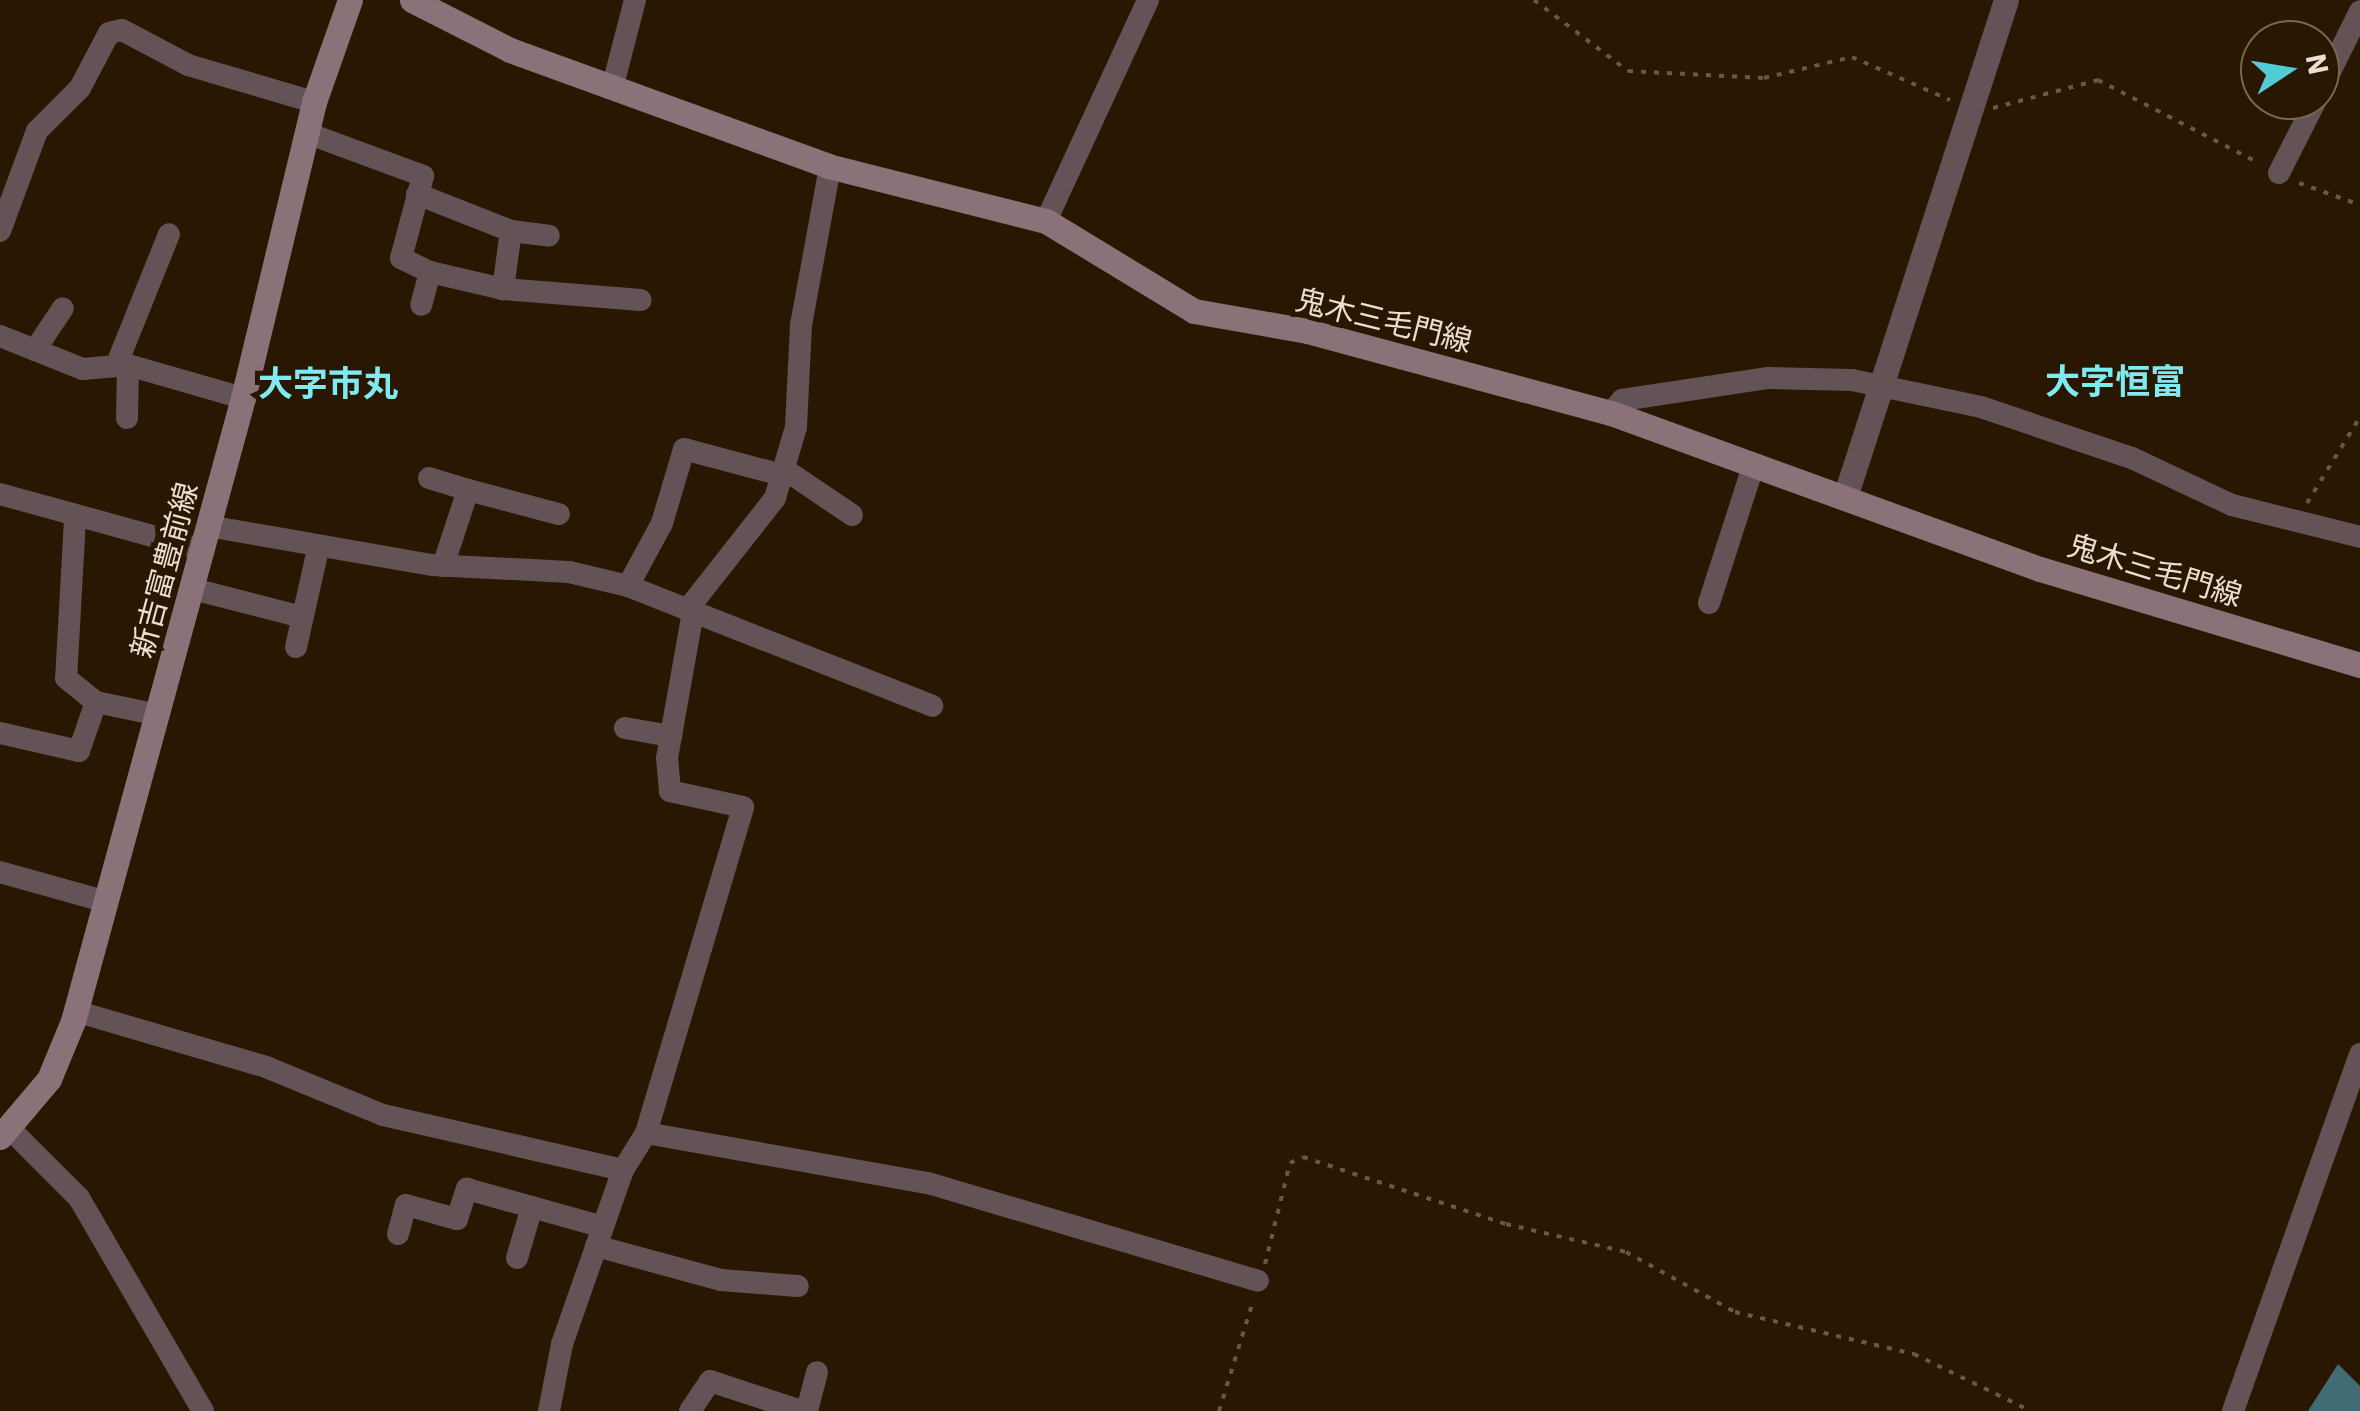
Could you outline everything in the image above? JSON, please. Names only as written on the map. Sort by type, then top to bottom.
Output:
[{"type":"main road","name":"新吉富豊前線","points":[[6,1133],[49,1079],[75,1011],[193,589],[314,102],[350,0]]},
{"type":"main road","name":"鬼木三毛門線","points":[[412,0],[510,50],[830,167],[1046,221],[1194,312],[1307,331],[1611,413],[2040,569],[2360,665]]},
{"type":"street","points":[[612,85],[635,0]]},
{"type":"street","points":[[1046,221],[1148,0]]},
{"type":"street","points":[[1845,496],[2006,0]]},
{"type":"street","points":[[2340,52],[2360,12]]},
{"type":"street","points":[[0,230],[37,131],[80,88],[108,33],[122,30],[188,65],[314,102]]},
{"type":"street","points":[[2279,173],[2306,120]]},
{"type":"street","points":[[307,132],[423,176],[401,258],[430,272],[503,289],[640,300]]},
{"type":"street","points":[[548,1411],[623,1170],[646,1132],[743,807],[670,792],[671,736],[690,611],[775,498],[783,472],[830,167]]},
{"type":"street","points":[[417,194],[511,231],[549,236]]},
{"type":"street","points":[[503,289],[511,231]]},
{"type":"street","points":[[126,418],[122,366],[169,234]]},
{"type":"street","points":[[420,305],[430,272]]},
{"type":"street","points":[[35,350],[64,308]]},
{"type":"street","points":[[0,336],[83,369],[122,366],[243,398]]},
{"type":"street","points":[[1611,413],[1622,400],[1768,378],[1880,387],[1981,407],[2299,526],[2360,538]]},
{"type":"street","points":[[628,586],[662,523],[684,450],[783,472],[852,515]]},
{"type":"street","points":[[1709,603],[1754,464]]},
{"type":"street","points":[[429,478],[559,514]]},
{"type":"street","points":[[444,566],[468,490]]},
{"type":"street","points":[[0,494],[76,519],[206,538],[628,586],[932,706]]},
{"type":"street","points":[[76,519],[66,678],[96,702],[159,715]]},
{"type":"street","points":[[296,646],[318,549]]},
{"type":"street","points":[[193,589],[302,617]]},
{"type":"street","points":[[0,733],[80,751],[96,702]]},
{"type":"street","points":[[625,728],[671,736]]},
{"type":"street","points":[[0,872],[104,901]]},
{"type":"street","points":[[75,1011],[266,1068],[382,1115],[623,1170]]},
{"type":"street","points":[[2233,1411],[2360,1054]]},
{"type":"street","points":[[646,1132],[928,1183],[1258,1282]]},
{"type":"street","points":[[6,1133],[79,1198],[203,1411]]},
{"type":"street","points":[[398,1234],[406,1205],[457,1219],[467,1189],[532,1207],[600,1237],[721,1280],[798,1286]]},
{"type":"street","points":[[517,1258],[532,1207]]},
{"type":"street","points":[[690,1411],[710,1381],[804,1411],[817,1372]]},
{"type":"path","points":[[1534,0],[1628,71],[1764,78],[1852,57],[1969,106],[2000,108],[2098,80],[2279,173],[2360,206]]},
{"type":"path","points":[[2299,526],[2318,473],[2360,418]]},
{"type":"path","points":[[1218,1411],[1290,1162],[1303,1157],[1506,1224],[1626,1252],[1735,1312],[1914,1354],[2031,1411]]},
{"type":"water","points":[[2338,1364],[2360,1386],[2360,1411],[2308,1411]]},
{"type":"district","name":"大字恒富","points":[[2115,381]]},
{"type":"district","name":"大字市丸","points":[[328,383]]}]
